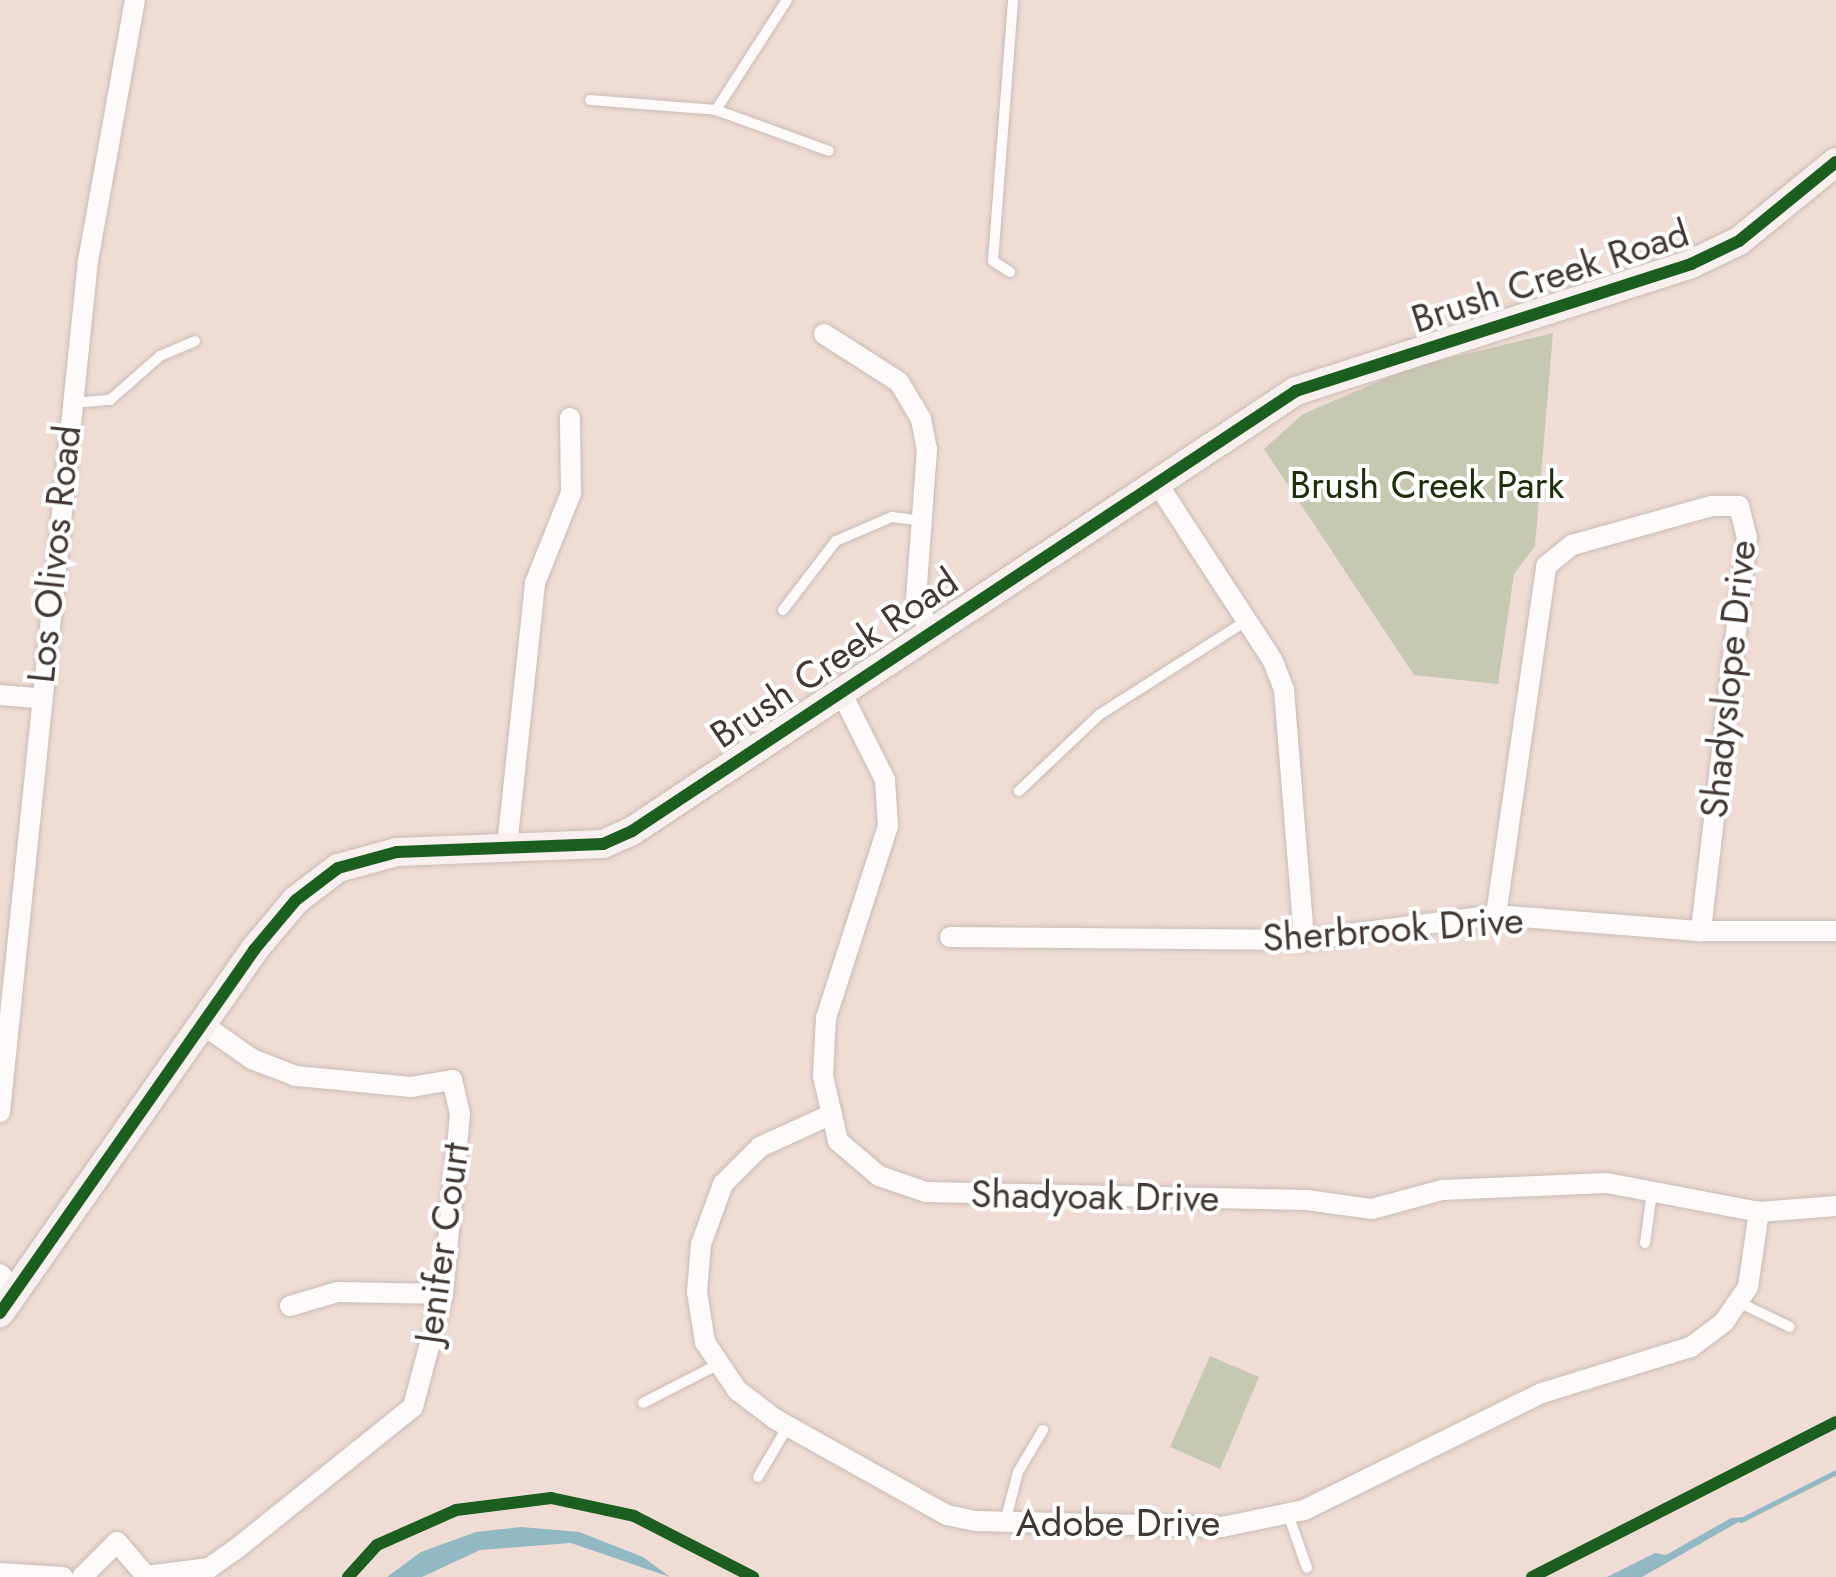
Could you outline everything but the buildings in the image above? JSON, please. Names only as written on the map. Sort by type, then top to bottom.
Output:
[{"type":"street","name":"Los Olivos Road","points":[[0,1112],[38,698],[72,403],[113,94],[135,0]]},
{"type":"street","name":"Brush Creek Road","points":[[4,1292],[296,900],[338,868],[397,852],[602,844],[632,830],[1296,391],[1551,314],[1739,242],[1836,162]]},
{"type":"street","points":[[824,334],[898,382],[921,420],[927,450],[918,520],[916,600],[930,630]]},
{"type":"street","points":[[507,846],[534,583],[572,493],[570,418]]},
{"type":"street","points":[[1157,483],[1273,662],[1288,709],[1304,940]]},
{"type":"street","name":"Shadyslope Drive","points":[[1496,915],[1546,566],[1572,545],[1712,506],[1739,506],[1748,538],[1702,931]]},
{"type":"street","name":"Shadyoak Drive","points":[[840,690],[886,780],[888,826],[826,1018],[823,1076],[838,1141],[858,1160],[926,1192],[1307,1200],[1372,1209],[1442,1190],[1607,1184],[1759,1212],[1836,1206]]},
{"type":"street","points":[[0,696],[38,698]]},
{"type":"street","name":"Sherbrook Drive","points":[[950,937],[1304,940],[1496,915],[1702,931],[1836,931]]},
{"type":"street","name":"Jenifer Court","points":[[82,1577],[117,1542],[146,1576],[209,1568],[235,1550],[413,1406],[443,1294],[460,1114],[452,1080],[411,1087],[296,1076],[252,1060],[202,1024]]},
{"type":"street","name":"Adobe Drive","points":[[832,1114],[760,1146],[713,1203],[696,1292],[698,1319],[717,1365],[737,1390],[788,1426],[948,1515],[1005,1523],[1222,1527],[1288,1514],[1344,1494],[1542,1393],[1691,1347],[1740,1303]]},
{"type":"street","points":[[1740,1303],[1754,1268],[1759,1212]]},
{"type":"street","points":[[290,1306],[338,1292],[443,1294]]},
{"type":"street","points":[[0,1573],[63,1577]]},
{"type":"lane","points":[[716,110],[787,0]]},
{"type":"lane","points":[[1010,272],[992,261],[1012,0]]},
{"type":"lane","points":[[590,100],[716,110],[830,151]]},
{"type":"lane","points":[[72,403],[110,400],[160,356],[195,341]]},
{"type":"lane","points":[[783,610],[836,541],[892,517],[918,520]]},
{"type":"lane","points":[[1018,791],[1099,715],[1247,620]]},
{"type":"lane","points":[[1645,1243],[1652,1191]]},
{"type":"lane","points":[[1740,1303],[1790,1327]]},
{"type":"lane","points":[[643,1403],[717,1365]]},
{"type":"lane","points":[[758,1477],[788,1426]]},
{"type":"lane","points":[[1005,1523],[1018,1472],[1043,1430]]},
{"type":"lane","points":[[1288,1514],[1306,1568]]},
{"type":"green space","name":"Brush Creek Park","points":[[1553,333],[1535,546],[1514,574],[1498,684],[1414,675],[1264,449],[1303,414],[1412,367]]},
{"type":"green space","points":[[1210,1356],[1259,1377],[1220,1469],[1170,1447]]},
{"type":"water","points":[[1747,1517],[1642,1577],[1607,1577],[1655,1553],[1666,1555],[1731,1518]]},
{"type":"water","points":[[521,1527],[579,1532],[643,1557],[670,1577],[571,1543],[480,1550],[422,1577],[387,1577],[421,1552],[476,1532]]},
{"type":"waterway","points":[[1741,1520],[1836,1472]]},
{"type":"cycle path","points":[[0,1313],[254,950],[296,900],[338,868],[397,852],[603,844],[632,831],[1296,391],[1691,264],[1739,241],[1836,162]]},
{"type":"cycle path","points":[[1532,1577],[1836,1422]]},
{"type":"cycle path","points":[[348,1577],[377,1545],[456,1510],[551,1498],[634,1516],[753,1577]]}]
